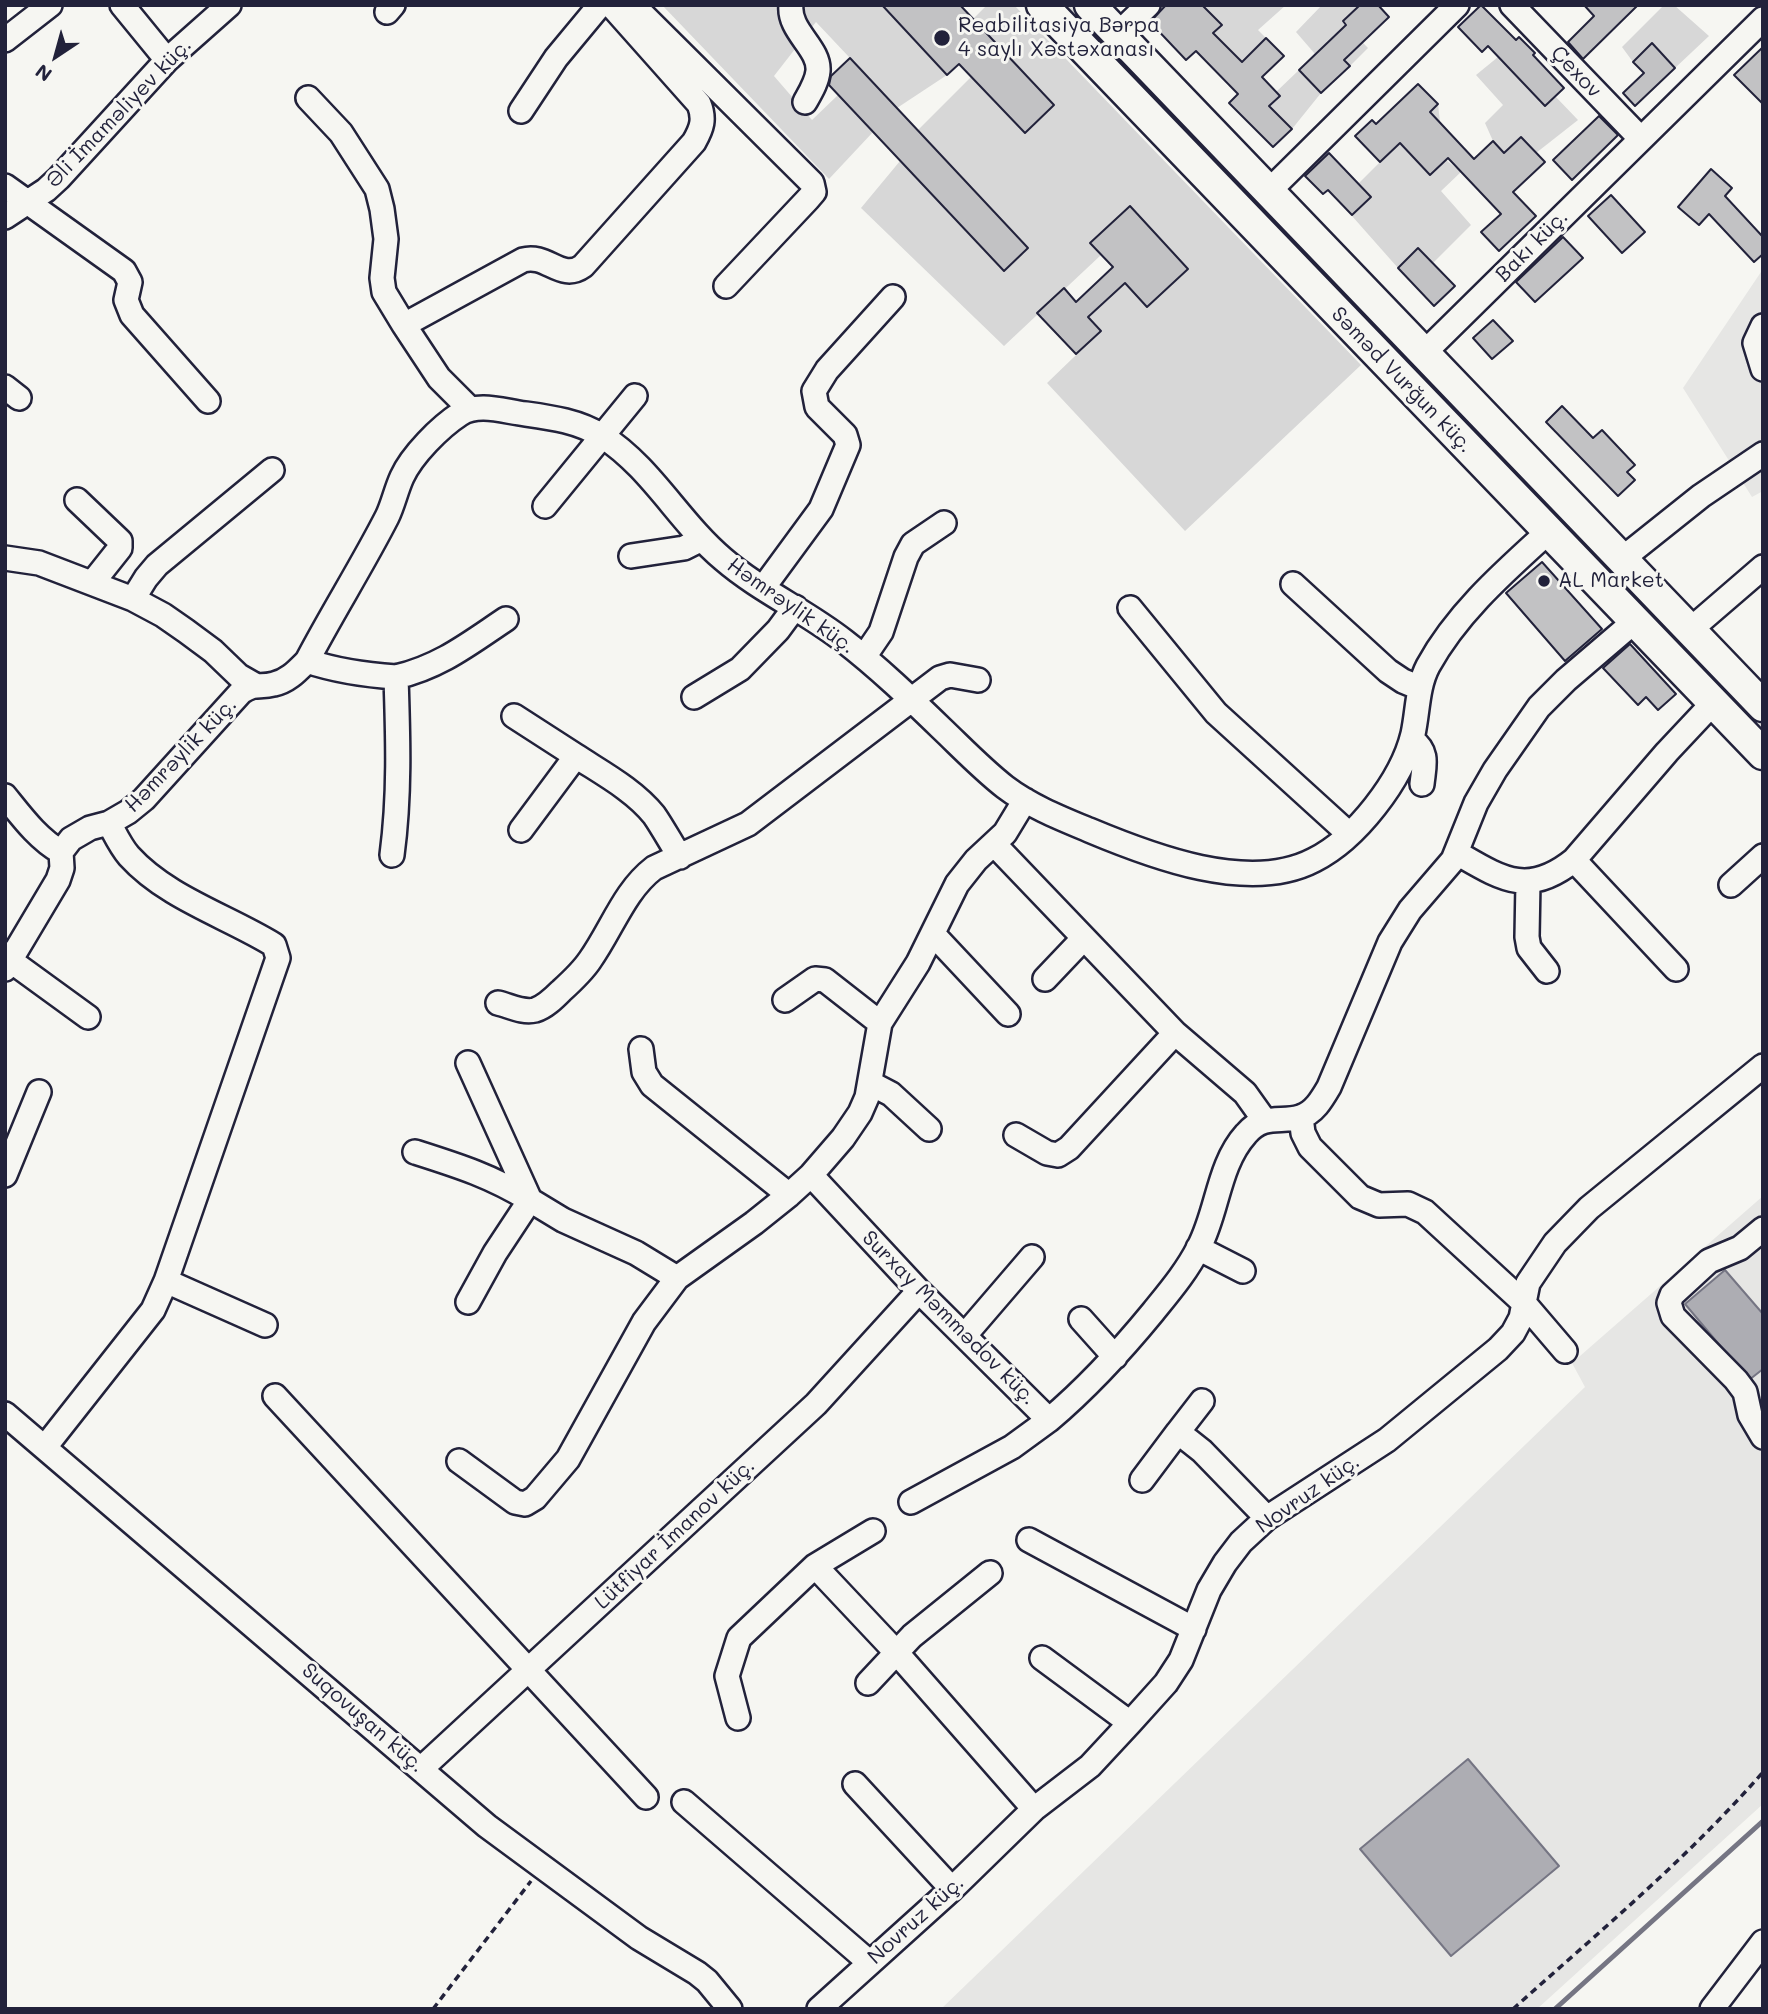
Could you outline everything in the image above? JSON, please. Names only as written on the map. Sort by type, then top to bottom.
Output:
[{"type":"main road","name":"Səməd Vurğun küç.","points":[[1042,5],[1763,754]]},
{"type":"main road","name":"Səməd Vurğun küç.","points":[[1090,5],[1763,706]]},
{"type":"street","points":[[5,40],[50,5]]},
{"type":"street","points":[[122,5],[167,60]]},
{"type":"street","name":"Əli İmaməliyev küç.","points":[[5,217],[59,178],[167,60],[229,5]]},
{"type":"street","points":[[521,111],[556,58],[600,5]]},
{"type":"street","points":[[404,326],[523,260],[542,260],[564,272],[576,272],[694,142],[704,116],[699,103],[611,5]]},
{"type":"street","points":[[633,5],[812,183],[814,192],[726,286]]},
{"type":"street","points":[[791,5],[792,20],[817,61],[819,70],[805,102]]},
{"type":"street","points":[[1118,34],[1148,5]]},
{"type":"street","points":[[1269,191],[1457,5]]},
{"type":"street","name":"Çexov","points":[[1512,5],[1641,139]]},
{"type":"street","name":"Bakı küç.","points":[[1424,353],[1763,19]]},
{"type":"street","points":[[308,98],[341,133],[377,189],[386,239],[382,278],[384,292],[439,378],[470,409]]},
{"type":"street","points":[[5,186],[124,271],[130,282],[126,300],[132,314],[208,401]]},
{"type":"street","points":[[763,588],[821,509],[848,445],[845,435],[817,407],[814,391],[827,370],[893,297]]},
{"type":"street","points":[[1763,326],[1755,343],[1763,369]]},
{"type":"street","points":[[545,506],[635,396]]},
{"type":"street","name":"Həmrəylik küç.","points":[[61,852],[71,839],[90,828],[109,823],[144,799],[230,704],[253,684],[271,685],[287,679],[307,661],[389,513],[412,458],[453,420],[470,409],[488,408],[560,419],[601,435],[636,464],[721,558],[864,657],[912,699],[989,774],[1025,800],[1127,846],[1180,864],[1219,870],[1270,872],[1290,869],[1310,863],[1349,834],[1383,794],[1399,768],[1412,740],[1424,673],[1454,628],[1483,592],[1548,532]]},
{"type":"street","points":[[1622,559],[1701,496],[1763,454]]},
{"type":"street","points":[[133,599],[157,565],[272,470]]},
{"type":"street","points":[[77,500],[120,541],[120,548],[93,582]]},
{"type":"street","points":[[864,657],[881,632],[906,557],[913,544],[944,523]]},
{"type":"street","points":[[631,556],[684,548],[702,539]]},
{"type":"street","points":[[5,558],[39,564],[133,599],[178,626],[213,651],[239,677],[253,684]]},
{"type":"street","points":[[1689,630],[1763,567]]},
{"type":"street","points":[[1293,584],[1388,671],[1420,688]]},
{"type":"street","points":[[694,697],[740,669],[795,607]]},
{"type":"street","points":[[1130,608],[1216,713],[1349,834]]},
{"type":"street","points":[[307,661],[351,673],[396,677],[439,663],[506,619]]},
{"type":"street","points":[[995,845],[1175,1034],[1245,1093],[1265,1121],[1301,1117],[1318,1105],[1329,1087],[1390,942],[1410,910],[1440,879],[1457,853],[1476,803],[1519,734],[1566,680],[1635,621]]},
{"type":"street","points":[[498,1003],[521,1010],[535,1010],[551,1001],[577,977],[591,959],[642,877],[654,868],[748,824],[940,678],[950,675],[978,680]]},
{"type":"street","points":[[392,855],[400,771],[396,677]]},
{"type":"street","points":[[1457,853],[1506,879],[1528,882],[1562,870],[1574,860],[1713,703]]},
{"type":"street","points":[[514,716],[626,789],[653,814],[680,857]]},
{"type":"street","points":[[1412,740],[1421,746],[1425,757],[1422,784]]},
{"type":"street","points":[[520,830],[576,756]]},
{"type":"street","points":[[5,796],[33,831],[61,852],[62,868],[58,880],[7,961],[88,1017]]},
{"type":"street","points":[[459,1461],[515,1502],[525,1504],[536,1498],[568,1459],[644,1322],[677,1278],[789,1195],[811,1175],[860,1114],[870,1083],[880,1023],[918,963],[957,884],[976,860],[995,845],[1025,800]]},
{"type":"street","points":[[45,1447],[153,1310],[166,1282],[278,958],[274,945],[179,894],[150,874],[128,855],[109,823]]},
{"type":"street","points":[[1731,885],[1763,856]]},
{"type":"street","points":[[1574,860],[1676,969]]},
{"type":"street","points":[[1528,882],[1529,948],[1547,971]]},
{"type":"street","points":[[933,934],[1008,1014]]},
{"type":"street","points":[[1045,979],[1083,939]]},
{"type":"street","points":[[785,1000],[815,979],[825,981],[880,1023]]},
{"type":"street","points":[[1016,1135],[1047,1153],[1058,1155],[1069,1148],[1175,1034]]},
{"type":"street","points":[[641,1049],[644,1073],[652,1085],[789,1195]]},
{"type":"street","points":[[468,1063],[530,1200]]},
{"type":"street","name":"Novruz küç.","points":[[819,2009],[952,1889],[1034,1808],[1090,1766],[1130,1723],[1166,1683],[1181,1660],[1209,1590],[1241,1542],[1267,1518],[1387,1440],[1498,1349],[1513,1333],[1521,1318],[1528,1283],[1555,1243],[1589,1208],[1763,1066]]},
{"type":"street","points":[[870,1083],[891,1094],[929,1129]]},
{"type":"street","points":[[5,1175],[39,1092]]},
{"type":"street","points":[[1301,1117],[1303,1133],[1310,1147],[1360,1197],[1379,1205],[1408,1204],[1425,1212],[1524,1303],[1565,1351]]},
{"type":"street","name":"Surxay Məmmədov küç.","points":[[811,1175],[919,1291],[1049,1420],[1115,1357],[1176,1283],[1210,1225],[1233,1152],[1247,1132],[1265,1121]]},
{"type":"street","points":[[415,1152],[474,1170],[500,1182],[563,1220],[636,1254],[677,1278]]},
{"type":"street","points":[[468,1302],[495,1253],[530,1200]]},
{"type":"street","points":[[1763,1229],[1740,1248],[1709,1261],[1672,1295],[1670,1303],[1673,1316],[1724,1366],[1745,1392],[1750,1415],[1763,1437]]},
{"type":"street","points":[[1198,1248],[1243,1271]]},
{"type":"street","points":[[965,1335],[1032,1257]]},
{"type":"street","points":[[166,1282],[265,1325]]},
{"type":"street","name":"Lütfiyar İmanov küç.","points":[[422,1768],[816,1404],[919,1291]]},
{"type":"street","points":[[1081,1320],[1115,1357]]},
{"type":"street","points":[[275,1396],[646,1797]]},
{"type":"street","points":[[1142,1480],[1202,1401]]},
{"type":"street","name":"Suqovuşan küç.","points":[[5,1414],[487,1826],[639,1938],[697,1973],[730,2009]]},
{"type":"street","points":[[911,1502],[1012,1447],[1049,1420]]},
{"type":"street","points":[[1178,1432],[1202,1451],[1267,1518]]},
{"type":"street","points":[[738,1718],[727,1676],[738,1638],[815,1566],[873,1531]]},
{"type":"street","points":[[1029,1540],[1194,1629]]},
{"type":"street","points":[[815,1566],[896,1652],[1034,1808]]},
{"type":"street","points":[[868,1683],[912,1636],[990,1573]]},
{"type":"street","points":[[1042,1658],[1130,1723]]},
{"type":"street","points":[[855,1784],[952,1889]]},
{"type":"street","points":[[684,1802],[869,1962]]},
{"type":"street","points":[[1712,2009],[1763,1942]]},
{"type":"path","points":[[1513,2009],[1688,1853],[1763,1772]]},
{"type":"path","points":[[433,2009],[544,1866]]},
{"type":"shaded area","points":[[662,5],[882,5],[947,75],[897,108],[816,22],[774,76],[812,120],[838,95],[873,132],[829,179]]},
{"type":"shaded area","points":[[987,5],[1014,5],[1361,365],[1185,531],[1047,383],[1100,332],[1088,317],[1125,283],[1130,207],[1090,243],[1101,255],[1004,346],[861,208],[900,161],[1004,271],[1028,248],[918,130],[971,77],[1025,133],[1054,106],[973,19]]},
{"type":"shaded area","points":[[1057,5],[1069,5],[1763,722],[1763,736]]},
{"type":"shaded area","points":[[1202,5],[1286,5],[1258,30],[1266,38],[1241,61],[1227,48],[1210,65],[1195,52],[1222,25]]},
{"type":"shaded area","points":[[1322,5],[1360,5],[1343,22],[1368,48],[1350,66],[1327,43],[1315,54],[1296,32]]},
{"type":"shaded area","points":[[1664,5],[1674,5],[1709,36],[1675,68],[1652,44],[1633,62],[1622,47]]},
{"type":"shaded area","points":[[1498,57],[1544,105],[1555,96],[1578,120],[1536,153],[1504,153],[1493,141],[1485,123],[1503,105],[1476,75]]},
{"type":"shaded area","points":[[1299,70],[1321,93],[1292,129],[1269,106],[1280,96],[1276,92]]},
{"type":"shaded area","points":[[1438,104],[1440,122],[1408,152],[1446,160],[1461,172],[1441,191],[1471,225],[1433,263],[1418,248],[1398,268],[1352,216],[1371,197],[1359,183]]},
{"type":"shaded area","points":[[1763,269],[1763,491],[1752,497],[1683,388]]},
{"type":"shaded area","points":[[1763,1196],[1763,1804],[1537,2009],[941,2009],[1585,1387],[1572,1363]]},
{"type":"shaded area","points":[[1725,1270],[1763,1314],[1763,1369],[1749,1380],[1685,1304]]},
{"type":"shaded area","points":[[1468,1759],[1559,1866],[1451,1956],[1360,1849]]},
{"type":"building","points":[[882,5],[960,5],[1054,105],[1025,133],[959,64],[947,75]]},
{"type":"building","points":[[1166,5],[1202,5],[1222,25],[1213,33],[1242,62],[1266,38],[1284,56],[1262,77],[1280,96],[1269,106],[1292,129],[1273,147],[1229,103],[1238,94],[1196,51],[1186,60],[1150,22]]},
{"type":"building","points":[[1360,5],[1378,5],[1389,17],[1344,60],[1350,66],[1321,93],[1299,70],[1346,25],[1343,21]]},
{"type":"building","points":[[1481,5],[1516,40],[1519,37],[1535,53],[1533,55],[1564,88],[1545,106],[1488,46],[1482,52],[1458,27]]},
{"type":"building","points":[[1584,5],[1638,5],[1583,59],[1568,42],[1594,16]]},
{"type":"building","points":[[1652,43],[1675,68],[1635,106],[1623,93],[1644,73],[1633,62]]},
{"type":"building","points":[[1763,47],[1763,104],[1734,75]]},
{"type":"building","points":[[850,58],[1028,248],[1004,271],[829,85],[831,76]]},
{"type":"building","points":[[1418,84],[1438,104],[1430,112],[1474,159],[1493,141],[1504,153],[1521,137],[1545,162],[1513,192],[1536,216],[1499,251],[1481,232],[1501,214],[1448,158],[1430,175],[1400,143],[1380,162],[1355,136],[1372,120],[1376,124]]},
{"type":"building","points":[[1599,116],[1618,135],[1572,180],[1553,160]]},
{"type":"building","points":[[1329,153],[1371,197],[1352,215],[1328,190],[1323,194],[1305,176]]},
{"type":"building","points":[[1711,169],[1732,188],[1725,196],[1763,237],[1763,254],[1754,262],[1709,214],[1699,225],[1678,207]]},
{"type":"building","points":[[1611,195],[1645,232],[1622,253],[1588,216]]},
{"type":"building","points":[[1130,206],[1188,269],[1147,307],[1125,283],[1088,317],[1101,331],[1076,354],[1037,313],[1064,288],[1076,302],[1113,267],[1090,243]]},
{"type":"building","points":[[1563,237],[1583,258],[1535,302],[1516,282]]},
{"type":"building","points":[[1418,248],[1455,286],[1434,306],[1398,268]]},
{"type":"building","points":[[1493,320],[1513,341],[1492,359],[1473,338]]},
{"type":"building","points":[[1562,406],[1593,438],[1602,430],[1635,465],[1627,472],[1635,480],[1618,496],[1546,422]]},
{"type":"building","points":[[1542,562],[1602,629],[1565,661],[1506,593]]},
{"type":"building","points":[[1630,644],[1676,694],[1658,710],[1646,697],[1638,705],[1603,668]]},
{"type":"waterway","points":[[1555,2009],[1763,1821]]},
{"type":"place","name":"Reabilitasiya Bәrpa 4 saylı Xəstəxanası","points":[[942,38]]},
{"type":"place","name":"AL Market","points":[[1544,581]]}]
